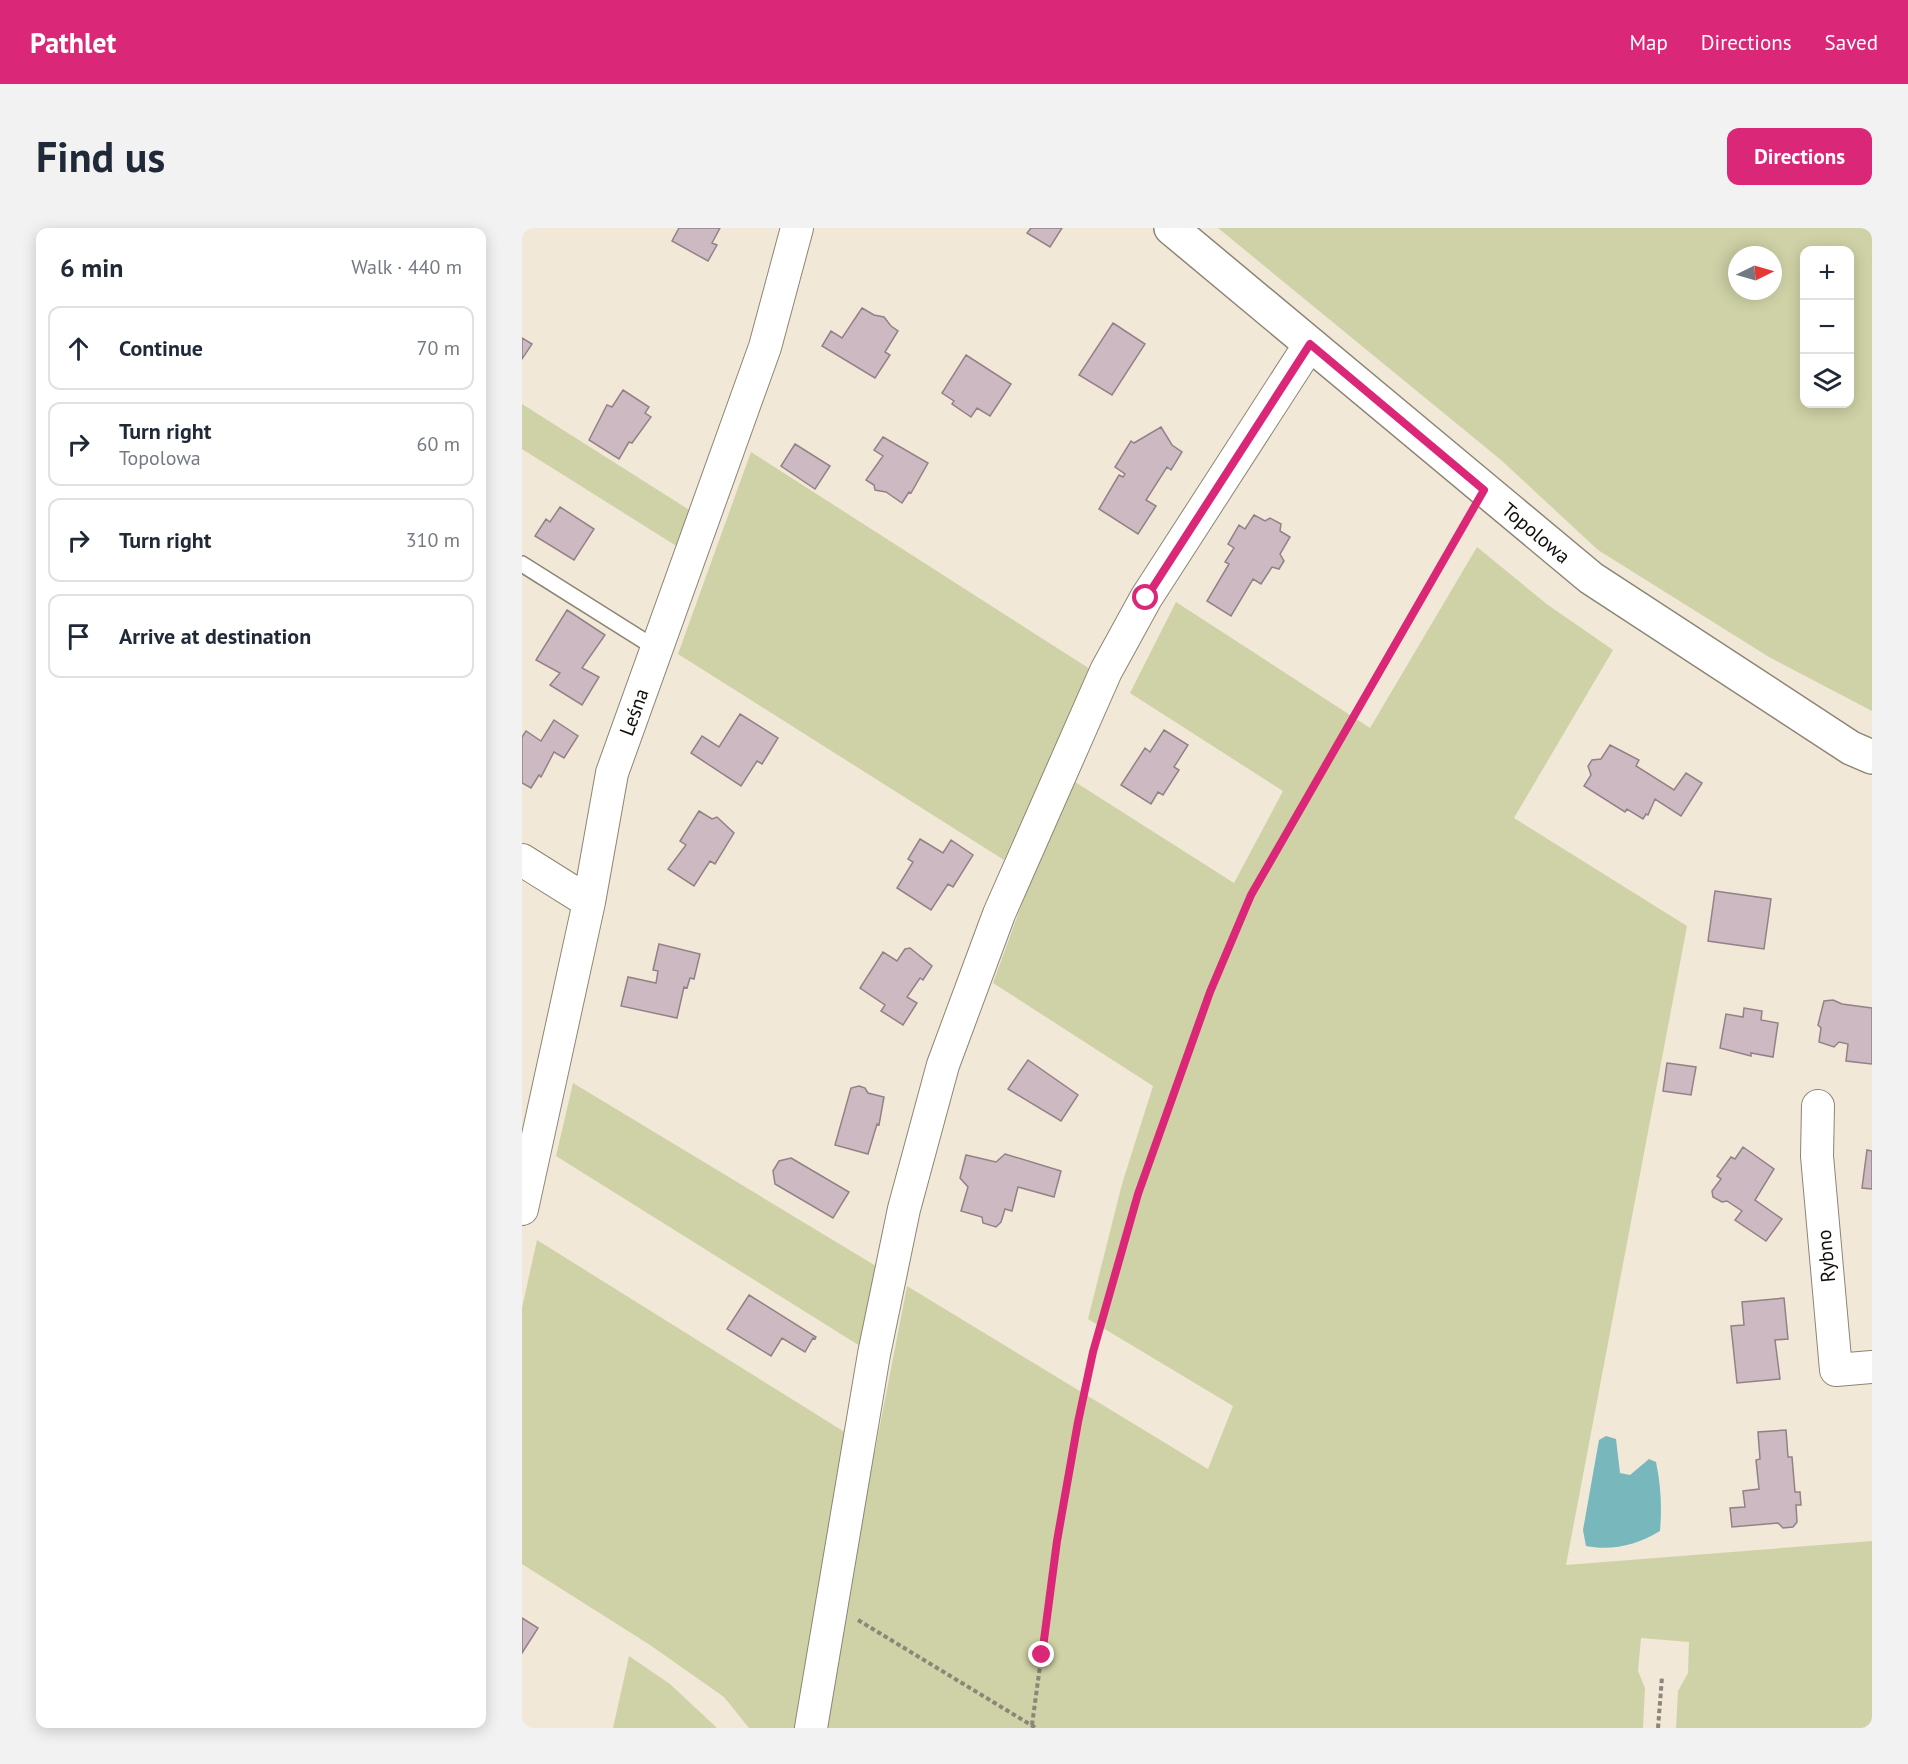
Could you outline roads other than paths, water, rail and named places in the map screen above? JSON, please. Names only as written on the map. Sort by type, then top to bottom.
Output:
[{"type":"street","name":"Leśna","points":[[522,1209],[589,902],[612,773],[765,347],[797,228]]},
{"type":"street","name":"Topolowa","points":[[1171,228],[1591,578],[1851,748],[1872,757]]},
{"type":"street","points":[[811,1728],[874,1354],[904,1209],[943,1065],[999,914],[1101,682],[1146,598],[1310,344]]},
{"type":"street","points":[[522,860],[589,902]]},
{"type":"street","name":"Rybno","points":[[1818,1106],[1817,1156],[1836,1370],[1872,1367]]},
{"type":"lane","points":[[522,564],[657,650]]},
{"type":"water","points":[[1606,1436],[1616,1439],[1620,1473],[1630,1475],[1649,1459],[1656,1462],[1661,1513],[1660,1531],[1624,1546],[1605,1548],[1586,1546],[1583,1530],[1599,1440]]}]
